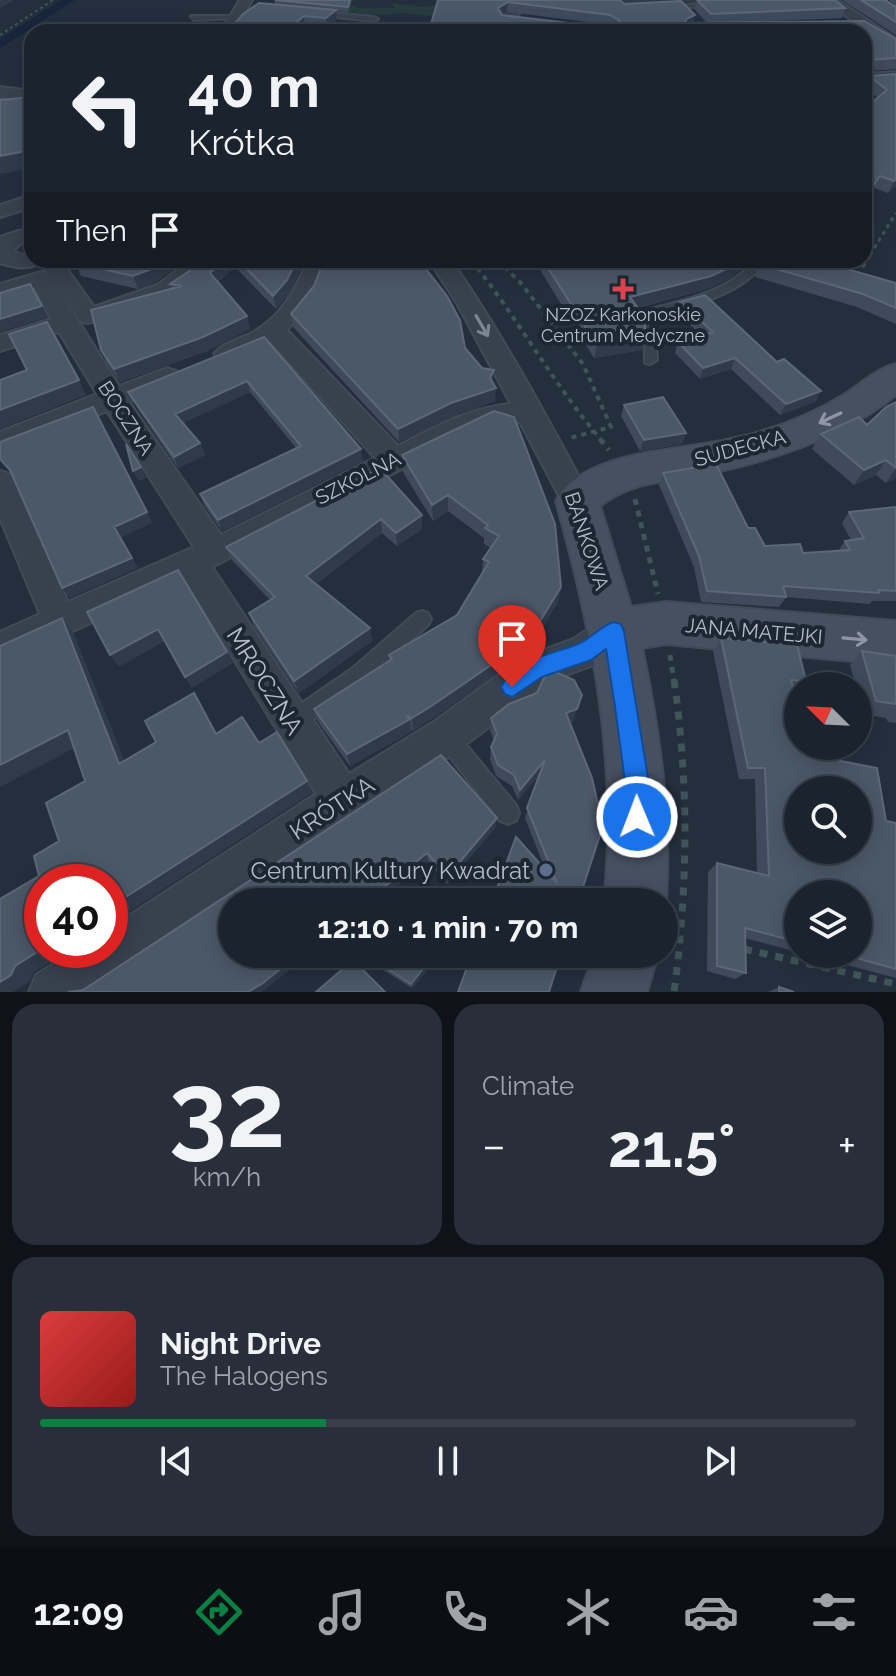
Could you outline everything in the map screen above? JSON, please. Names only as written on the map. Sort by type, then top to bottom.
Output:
[{"type":"street","points":[[828,0],[864,24]]},
{"type":"street","points":[[508,24],[515,20],[526,1]]},
{"type":"street","points":[[872,29],[896,45]]},
{"type":"street","points":[[872,78],[896,77]]},
{"type":"street","points":[[0,92],[24,95]]},
{"type":"street","points":[[0,111],[24,108]]},
{"type":"street","points":[[0,211],[24,204]]},
{"type":"street","name":"BOCZNA","points":[[24,237],[14,238],[2,248],[5,258],[24,266]]},
{"type":"street","points":[[55,268],[76,319]]},
{"type":"street","points":[[0,370],[4,359],[0,344],[76,319],[145,302],[188,278],[197,268]]},
{"type":"street","points":[[0,443],[253,343],[274,331],[304,299],[316,268]]},
{"type":"street","name":"BANKOWA","points":[[445,268],[531,412],[577,501],[613,631],[638,790],[635,888]]},
{"type":"street","points":[[0,291],[35,270]]},
{"type":"street","name":"BOCZNA","points":[[35,270],[76,319],[113,399],[203,557]]},
{"type":"street","points":[[274,331],[394,460]]},
{"type":"street","name":"SUDECKA","points":[[577,501],[609,477],[715,457],[787,437],[857,405],[896,376]]},
{"type":"street","name":"SZKOLNA","points":[[0,649],[203,557],[394,460],[489,416],[531,412]]},
{"type":"street","points":[[0,482],[60,621]]},
{"type":"street","name":"MROCZNA","points":[[203,557],[291,723],[343,800]]},
{"type":"street","name":"JANA MATEJKI","points":[[613,631],[666,623],[896,643]]},
{"type":"street","name":"KRÓTKA","points":[[53,992],[343,800],[446,736],[535,670],[583,653],[613,631]]},
{"type":"street","points":[[614,992],[622,968]]},
{"type":"lane","points":[[667,7],[726,4]]},
{"type":"lane","points":[[682,6],[690,14]]},
{"type":"lane","points":[[194,18],[243,8]]},
{"type":"lane","points":[[311,13],[374,19]]},
{"type":"lane","points":[[650,360],[648,314],[708,296],[752,274],[756,268]]},
{"type":"lane","points":[[291,723],[351,683],[391,651],[422,619]]},
{"type":"lane","points":[[446,736],[508,813]]},
{"type":"path","points":[[0,35],[53,0]]},
{"type":"path","points":[[872,252],[896,213]]},
{"type":"path","points":[[478,268],[497,292],[569,403],[612,452]]},
{"type":"path","points":[[505,268],[520,282],[583,364],[611,427],[560,440]]},
{"type":"path","points":[[857,277],[862,268]]},
{"type":"path","points":[[635,497],[660,602]]},
{"type":"path","points":[[744,949],[896,984]]},
{"type":"green space","points":[[392,3],[421,7],[446,4],[488,22],[402,13],[381,15],[309,9],[354,5],[356,8],[394,8]]},
{"type":"building","points":[[275,0],[350,0],[348,7]]},
{"type":"building","points":[[438,0],[620,0],[624,4],[681,1],[695,15],[686,19],[685,23],[864,21],[869,24],[617,24],[620,21],[610,15],[508,2],[498,8],[502,15],[577,24],[431,24]]},
{"type":"building","points":[[697,0],[835,0],[845,8],[711,14]]},
{"type":"building","points":[[861,0],[886,0],[896,6],[896,22]]},
{"type":"building","points":[[259,3],[336,10],[326,18],[304,16],[294,24],[234,24]]},
{"type":"building","points":[[872,26],[896,39],[896,58],[872,60]]},
{"type":"building","points":[[896,74],[896,179],[880,176],[872,188],[872,102],[887,90],[872,76]]},
{"type":"building","points":[[24,98],[24,152],[0,156],[0,100]]},
{"type":"building","points":[[97,268],[152,268],[133,276]]},
{"type":"building","points":[[194,268],[215,268],[210,273],[247,316],[203,337],[114,369],[101,350],[91,310],[182,286],[170,284]]},
{"type":"building","points":[[246,268],[293,268],[273,296]]},
{"type":"building","points":[[321,268],[425,268],[447,296],[460,320],[465,348],[482,368],[494,370],[490,378],[496,388],[451,403],[398,429],[291,314],[314,286]]},
{"type":"building","points":[[548,268],[728,268],[711,276],[630,297],[645,318],[645,337],[597,345]]},
{"type":"building","points":[[773,268],[843,268],[896,283],[896,308],[863,294]]},
{"type":"building","points":[[30,284],[42,306],[0,319],[0,293]]},
{"type":"building","points":[[705,295],[777,362],[784,359],[821,391],[786,404],[735,358],[703,368],[678,342],[713,332],[680,302]]},
{"type":"building","points":[[47,322],[79,380],[0,410],[0,380],[27,370],[9,334]]},
{"type":"building","points":[[264,337],[361,449],[218,520],[200,494],[301,446],[247,381],[175,414],[200,443],[174,457],[128,392]]},
{"type":"building","points":[[663,397],[686,433],[644,440],[624,405]]},
{"type":"building","points":[[896,402],[896,468],[886,460],[864,470],[821,434],[859,417],[867,425]]},
{"type":"building","points":[[93,407],[147,512],[114,527],[132,558],[62,588],[10,470],[0,459],[0,442]]},
{"type":"building","points":[[494,411],[514,417],[555,524],[561,587],[529,639],[430,707],[412,718],[406,716],[410,719],[347,754],[314,709],[392,659],[389,655],[457,615],[489,562],[483,559],[499,536],[485,528],[488,525],[448,495],[432,505],[402,455]]},
{"type":"building","points":[[126,444],[141,467],[133,471]]},
{"type":"building","points":[[716,464],[748,528],[755,528],[765,546],[800,544],[803,553],[850,550],[845,541],[864,538],[849,512],[896,507],[896,591],[878,590],[879,593],[783,586],[786,597],[707,591],[699,556],[663,473]]},
{"type":"building","points":[[380,468],[422,515],[396,533],[381,519],[306,576],[370,628],[294,681],[249,613],[275,597],[226,547]]},
{"type":"building","points":[[178,570],[227,652],[185,677],[158,629],[110,655],[87,612]]},
{"type":"building","points":[[62,618],[119,764],[156,742],[145,721],[194,693],[216,734],[242,717],[259,743],[277,732],[307,781],[128,895],[128,864],[36,864],[34,856],[59,841],[46,803],[85,781],[68,730],[0,765],[0,646]]},
{"type":"building","points":[[721,638],[797,645],[804,672],[784,672],[784,760],[836,760],[877,768],[886,821],[896,823],[896,969],[872,962],[872,880],[784,880],[784,938],[745,928],[746,973],[717,966],[717,863],[769,876],[765,768],[748,768]]},
{"type":"building","points":[[862,651],[896,656],[896,704],[876,701],[872,672],[868,672]]},
{"type":"building","points":[[553,671],[574,680],[582,695],[577,709],[566,713],[592,778],[603,826],[583,888],[497,888],[516,837],[557,883],[527,808],[545,760],[520,790],[514,775],[498,765],[491,747],[497,734],[491,718],[509,704],[537,693],[544,678]]},
{"type":"building","points":[[441,755],[497,818],[447,877],[427,853],[383,888],[238,888]]},
{"type":"building","points":[[24,885],[24,960],[0,982],[0,899]]},
{"type":"building","points":[[218,901],[218,968],[282,968],[248,992],[68,992],[83,990],[117,968],[128,968],[128,960]]},
{"type":"building","points":[[344,968],[361,968],[385,992],[316,992]]},
{"type":"building","points":[[386,968],[424,968],[411,984]]},
{"type":"building","points":[[467,968],[557,968],[549,992],[458,992]]},
{"type":"waterway","points":[[31,24],[69,0]]},
{"type":"waterway","points":[[0,44],[24,29]]},
{"type":"place","name":"NZOZ Karkonoskie Centrum Medyczne","points":[[623,289]]},
{"type":"place","name":"Centrum Kultury Kwadrat","points":[[546,870]]},
{"type":"route","points":[[512,687],[535,670],[583,653],[613,631],[630,724],[638,790],[637,817]]}]
